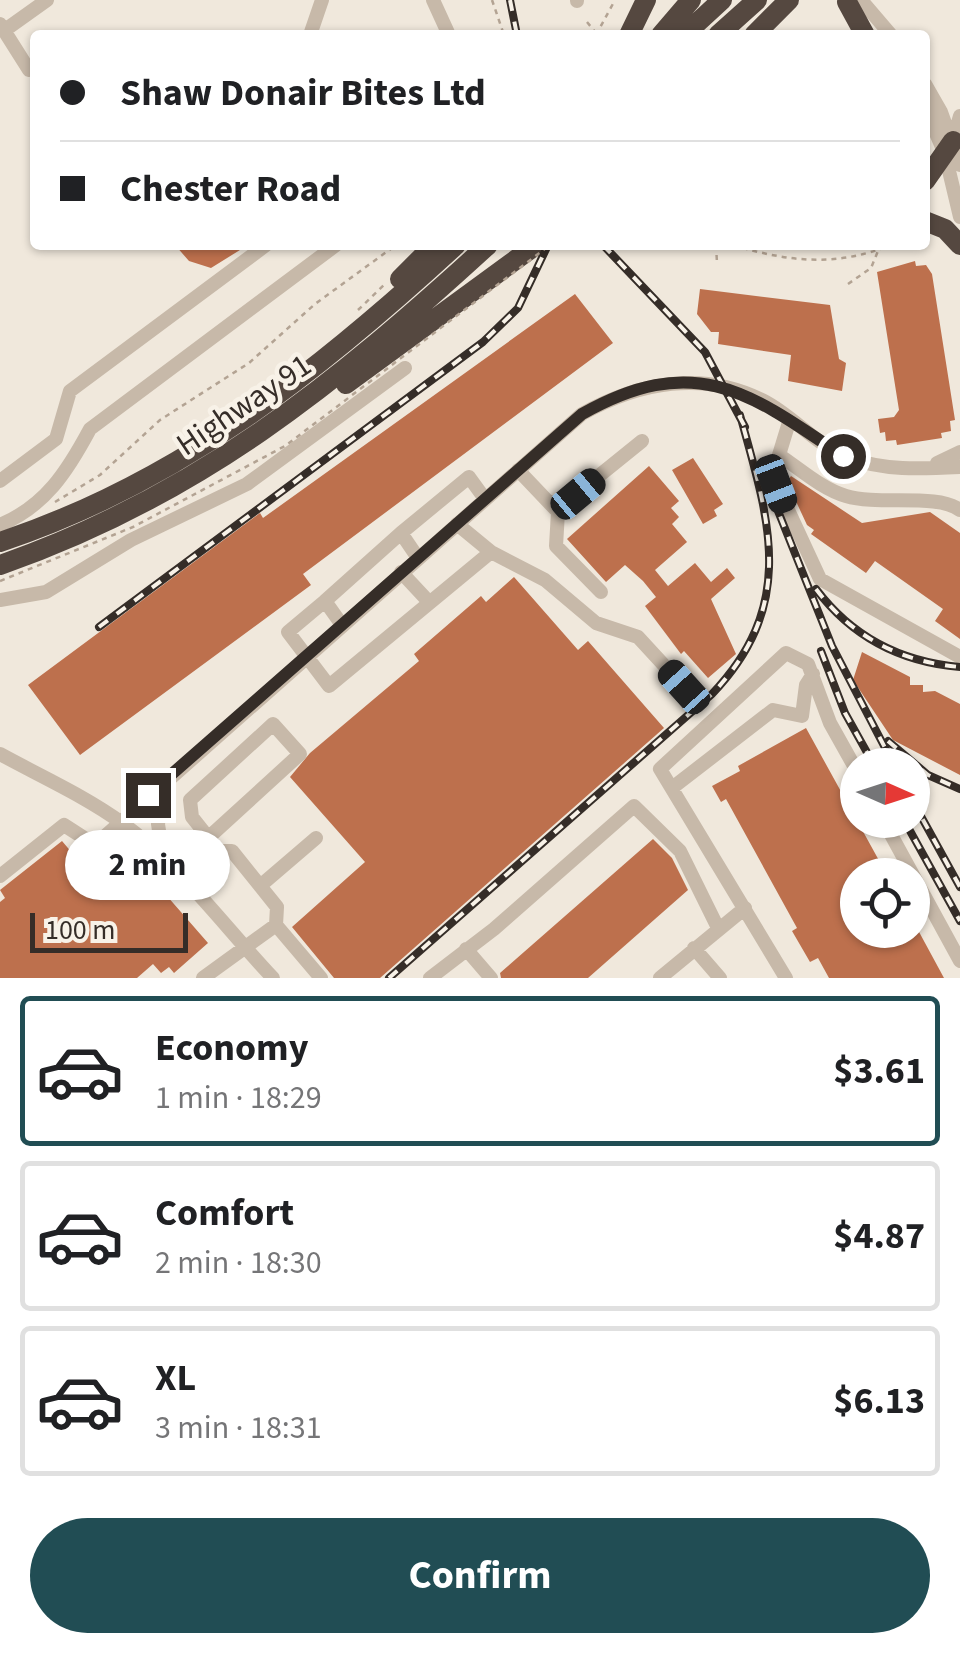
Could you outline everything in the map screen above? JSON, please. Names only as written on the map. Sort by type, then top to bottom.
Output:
[{"type":"highway","points":[[631,30],[646,0]]},
{"type":"highway","points":[[666,30],[691,0]]},
{"type":"highway","points":[[689,30],[722,0]]},
{"type":"highway","points":[[724,30],[757,0]]},
{"type":"highway","points":[[759,30],[789,0]]},
{"type":"highway","points":[[851,1],[862,30]]},
{"type":"highway","points":[[930,176],[953,153]]},
{"type":"highway","points":[[930,223],[945,229],[960,246]]},
{"type":"highway","points":[[290,402],[429,250]]},
{"type":"highway","points":[[290,402],[451,250]]},
{"type":"highway","name":"Highway 91","points":[[0,565],[146,502],[290,402],[482,250]]},
{"type":"highway","points":[[290,402],[364,374],[529,250]]},
{"type":"highway","name":"Highway 91","points":[[0,542],[136,483],[290,402]]},
{"type":"street","points":[[29,70],[2,27],[46,0]]},
{"type":"street","points":[[312,30],[322,0]]},
{"type":"street","points":[[433,0],[447,30]]},
{"type":"street","points":[[851,1],[872,30]]},
{"type":"street","points":[[851,1],[885,30]]},
{"type":"street","points":[[930,96],[953,153],[960,217]]},
{"type":"street","points":[[930,116],[953,153]]},
{"type":"street","points":[[953,153],[960,116]]},
{"type":"street","points":[[0,482],[56,439],[70,391],[259,250]]},
{"type":"street","points":[[0,525],[30,512],[74,460],[90,428],[329,250]]},
{"type":"street","points":[[0,600],[46,592],[131,540],[247,484],[405,368]]},
{"type":"street","points":[[0,876],[50,832],[64,826],[95,845],[582,414],[614,396],[664,382],[727,387],[765,402],[843,456],[879,467],[960,467]]},
{"type":"street","points":[[790,419],[779,455],[776,484],[820,579],[960,657]]},
{"type":"street","points":[[551,503],[570,500],[642,441]]},
{"type":"street","points":[[917,469],[960,452]]},
{"type":"street","points":[[779,455],[846,496],[884,504],[944,502],[960,510]]},
{"type":"street","points":[[518,470],[558,512],[556,546],[601,592]]},
{"type":"street","points":[[485,499],[469,476],[288,632],[329,686],[491,552]]},
{"type":"street","points":[[457,524],[491,552],[545,580],[596,623],[638,637],[684,687]]},
{"type":"street","points":[[400,534],[418,558]]},
{"type":"street","points":[[402,572],[429,602]]},
{"type":"street","points":[[325,601],[342,625]]},
{"type":"street","points":[[786,978],[660,769],[786,653],[808,664],[846,748]]},
{"type":"street","points":[[802,716],[806,685],[813,674]]},
{"type":"street","points":[[672,788],[774,710],[802,716],[826,710]]},
{"type":"street","points":[[208,838],[300,754],[273,724],[190,800],[192,818],[208,838],[219,850],[232,851],[277,907],[276,925],[321,978]]},
{"type":"street","points":[[0,754],[119,820],[188,880],[272,978]]},
{"type":"street","points":[[163,857],[158,824],[164,780]]},
{"type":"street","points":[[430,978],[634,806],[680,851],[718,928]]},
{"type":"street","points":[[260,886],[316,838]]},
{"type":"street","points":[[893,838],[960,960]]},
{"type":"street","points":[[188,880],[219,850]]},
{"type":"street","points":[[660,978],[744,908]]},
{"type":"street","points":[[203,978],[276,925]]},
{"type":"street","points":[[694,948],[720,978]]},
{"type":"street","points":[[466,950],[491,978]]},
{"type":"path","points":[[492,0],[502,30]]},
{"type":"path","points":[[608,0],[612,9]]},
{"type":"path","points":[[599,30],[616,0]]},
{"type":"path","points":[[588,22],[594,30]]},
{"type":"path","points":[[30,512],[100,475],[160,420],[249,363],[315,304],[389,250]]},
{"type":"path","points":[[0,582],[133,527],[286,446],[543,250]]},
{"type":"path","points":[[716,250],[717,262]]},
{"type":"path","points":[[756,250],[813,262],[844,261],[878,250]]},
{"type":"path","points":[[848,284],[871,268],[878,250]]},
{"type":"path","points":[[352,316],[395,274]]},
{"type":"building","points":[[179,250],[240,250],[211,268],[189,261]]},
{"type":"building","points":[[915,261],[916,266],[926,265],[932,274],[955,420],[950,421],[951,431],[941,433],[942,438],[897,445],[896,440],[886,441],[885,432],[880,433],[878,419],[894,417],[899,410],[877,272]]},
{"type":"building","points":[[700,289],[830,305],[839,359],[846,363],[842,391],[788,381],[791,355],[718,344],[719,332],[711,332],[697,314]]},
{"type":"building","points":[[575,294],[613,343],[303,574],[311,585],[80,755],[28,685],[260,513],[263,518]]},
{"type":"building","points":[[693,458],[723,504],[714,510],[717,516],[703,524],[672,470]]},
{"type":"building","points":[[649,466],[679,501],[671,508],[679,517],[672,524],[687,542],[655,570],[668,586],[695,563],[711,582],[727,568],[735,578],[711,599],[736,654],[708,678],[684,651],[681,654],[645,606],[656,597],[643,581],[625,565],[606,582],[567,539]]},
{"type":"building","points":[[791,476],[862,523],[930,512],[960,533],[960,639],[935,621],[943,609],[875,561],[866,573],[811,534],[814,530],[807,525],[787,482]]},
{"type":"building","points":[[514,577],[578,650],[588,641],[664,728],[380,978],[334,978],[292,927],[365,862],[290,777],[310,753],[419,661],[414,654],[481,596],[486,602]]},
{"type":"building","points":[[862,652],[910,677],[910,685],[923,685],[923,692],[935,691],[960,704],[960,775],[930,759],[930,748],[908,748],[893,740],[853,680]]},
{"type":"building","points":[[806,728],[840,790],[840,838],[867,838],[878,858],[840,858],[840,948],[928,948],[944,978],[829,978],[818,958],[810,962],[792,931],[797,928],[726,799],[721,802],[712,786],[740,771],[738,766]]},
{"type":"building","points":[[653,839],[672,858],[688,890],[588,978],[501,978],[500,973]]},
{"type":"building","points":[[62,841],[84,867],[111,845],[157,891],[160,888],[208,943],[174,973],[169,967],[161,973],[153,964],[137,978],[0,978],[0,902],[5,898],[0,890]]},
{"type":"railway","points":[[510,0],[516,30]]},
{"type":"railway","points":[[99,627],[483,342],[518,308],[546,250]]},
{"type":"railway","points":[[608,250],[705,352],[745,427]]},
{"type":"railway","points":[[389,978],[712,694],[739,660],[757,627],[766,594],[769,560],[760,490],[740,415]]},
{"type":"railway","points":[[772,496],[832,646],[885,748]]},
{"type":"railway","points":[[816,589],[845,621],[879,644],[918,659],[960,667]]},
{"type":"railway","points":[[821,651],[845,713],[865,748]]},
{"type":"railway","points":[[888,741],[928,775],[960,789]]},
{"type":"railway","points":[[930,833],[960,887]]},
{"type":"railway","points":[[914,838],[960,921]]},
{"type":"route","points":[[148,795],[582,414],[614,396],[664,382],[727,387],[765,402],[843,456]]}]
